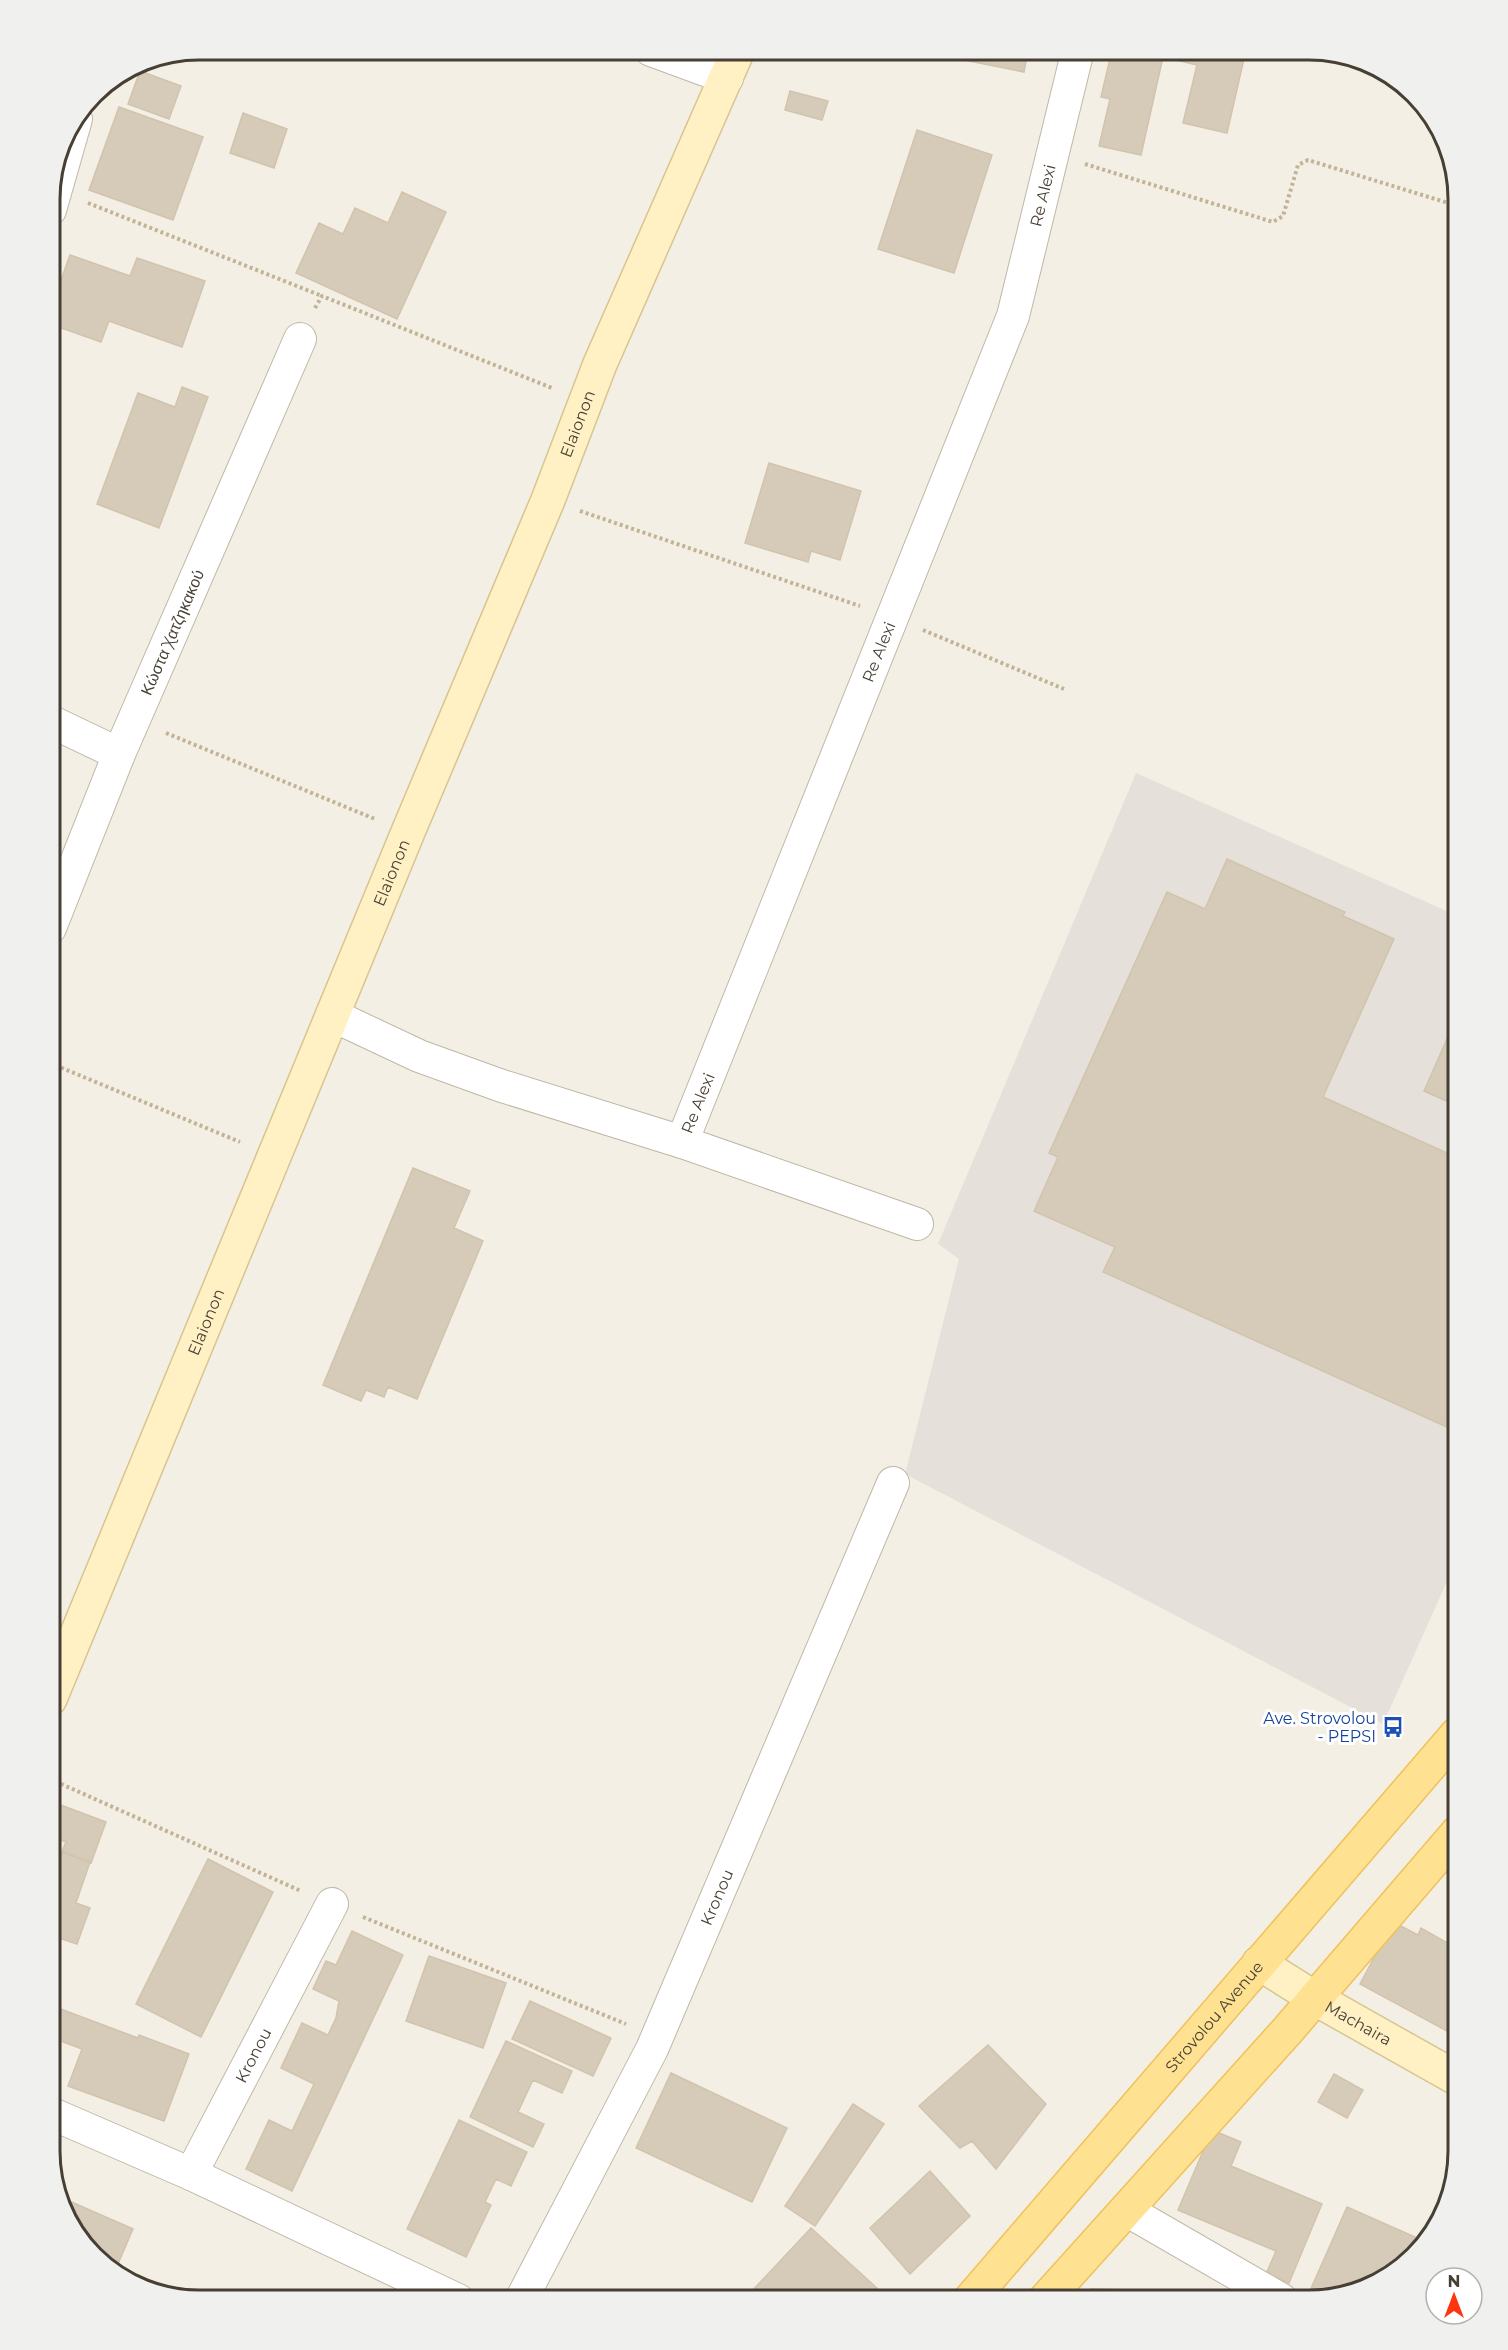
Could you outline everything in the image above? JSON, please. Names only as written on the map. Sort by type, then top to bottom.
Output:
[{"type":"main road","name":"Elaionon","points":[[60,1675],[408,832],[548,500],[586,402],[732,64]]},
{"type":"main road","name":"Strovolou Avenue","points":[[979,2290],[1448,1745]]},
{"type":"main road","points":[[1055,2290],[1316,1999],[1448,1844]]},
{"type":"main road","name":"Machaira","points":[[1259,1963],[1316,1999],[1448,2073]]},
{"type":"street","points":[[709,60],[732,64]]},
{"type":"street","name":"Re Alexi","points":[[682,1142],[1013,316],[1075,60]]},
{"type":"street","name":"Κώστα Χατζηκακού","points":[[60,903],[119,754],[300,339]]},
{"type":"street","points":[[60,726],[119,754]]},
{"type":"street","points":[[332,1015],[419,1056],[502,1086],[682,1142],[917,1224]]},
{"type":"street","name":"Kronou","points":[[526,2290],[652,2049],[893,1483]]},
{"type":"street","name":"Kronou","points":[[191,2174],[332,1904]]},
{"type":"street","points":[[60,2117],[191,2174],[437,2290]]},
{"type":"street","points":[[1128,2211],[1263,2290]]},
{"type":"path","points":[[1053,154],[1273,222],[1283,216],[1298,165],[1308,160],[1448,203]]},
{"type":"path","points":[[60,203],[321,296],[586,402]]},
{"type":"path","points":[[300,339],[321,296]]},
{"type":"path","points":[[548,500],[892,617],[1064,689]]},
{"type":"path","points":[[135,720],[408,832]]},
{"type":"path","points":[[60,1067],[274,1156]]},
{"type":"shaded area","points":[[1136,773],[1448,912],[1448,1579],[1383,1724],[905,1474],[959,1259],[938,1244]]},
{"type":"building","points":[[963,60],[1026,60],[1024,72]]},
{"type":"building","points":[[1110,60],[1162,60],[1141,155],[1099,146],[1110,99],[1101,97]]},
{"type":"building","points":[[1176,60],[1244,60],[1227,133],[1183,123],[1197,65]]},
{"type":"building","points":[[143,72],[181,86],[169,119],[128,104],[139,73]]},
{"type":"building","points":[[790,91],[828,101],[822,120],[785,110]]},
{"type":"building","points":[[119,107],[203,137],[173,220],[89,190]]},
{"type":"building","points":[[243,113],[287,129],[274,168],[230,153]]},
{"type":"building","points":[[917,130],[992,155],[954,273],[878,249]]},
{"type":"building","points":[[402,192],[446,212],[397,319],[296,273],[319,223],[343,234],[355,208],[388,223]]},
{"type":"building","points":[[70,255],[130,276],[137,258],[205,281],[182,347],[109,321],[101,342],[60,328],[60,283]]},
{"type":"building","points":[[182,387],[208,397],[159,528],[97,504],[138,393],[175,407]]},
{"type":"building","points":[[769,463],[861,491],[840,560],[811,551],[808,562],[745,543]]},
{"type":"building","points":[[1227,859],[1345,912],[1343,916],[1394,939],[1323,1097],[1448,1153],[1448,1427],[1103,1272],[1115,1247],[1034,1211],[1058,1157],[1049,1153],[1167,892],[1205,909]]},
{"type":"building","points":[[1448,1037],[1448,1102],[1424,1091]]},
{"type":"building","points":[[413,1168],[470,1191],[454,1228],[483,1241],[417,1399],[388,1387],[384,1397],[366,1390],[361,1401],[323,1385]]},
{"type":"building","points":[[60,1805],[106,1822],[91,1863],[62,1851],[66,1842],[60,1840]]},
{"type":"building","points":[[60,1852],[90,1862],[76,1903],[90,1908],[77,1944],[60,1938]]},
{"type":"building","points":[[208,1859],[273,1892],[201,2037],[136,2004]]},
{"type":"building","points":[[1393,1922],[1418,1935],[1421,1928],[1448,1943],[1448,2032],[1360,1984]]},
{"type":"building","points":[[352,1931],[403,1955],[292,2191],[246,2169],[269,2120],[292,2131],[314,2084],[281,2068],[302,2023],[328,2035],[336,2018],[339,2001],[313,1989],[326,1961],[336,1965]]},
{"type":"building","points":[[429,1956],[506,1983],[483,2048],[406,2021]]},
{"type":"building","points":[[530,2001],[611,2038],[593,2076],[512,2039]]},
{"type":"building","points":[[60,2009],[189,2054],[164,2121],[68,2086],[82,2049],[60,2041]]},
{"type":"building","points":[[506,2041],[572,2071],[562,2093],[533,2080],[518,2112],[544,2124],[533,2147],[470,2117]]},
{"type":"building","points":[[988,2045],[1046,2104],[996,2169],[972,2141],[960,2148],[919,2106]]},
{"type":"building","points":[[671,2073],[787,2128],[752,2202],[636,2148]]},
{"type":"building","points":[[1334,2074],[1363,2090],[1347,2118],[1318,2102]]},
{"type":"building","points":[[853,2104],[884,2124],[815,2226],[785,2206]]},
{"type":"building","points":[[459,2120],[527,2152],[511,2186],[496,2179],[485,2202],[491,2205],[466,2257],[407,2229]]},
{"type":"building","points":[[1212,2130],[1241,2142],[1231,2166],[1322,2204],[1289,2283],[1266,2274],[1276,2251],[1178,2210]]},
{"type":"building","points":[[930,2171],[970,2216],[910,2274],[870,2228]]},
{"type":"building","points":[[69,2201],[133,2229],[118,2264],[94,2243],[74,2213]]},
{"type":"building","points":[[1347,2207],[1418,2238],[1401,2256],[1371,2276],[1345,2285],[1310,2290]]},
{"type":"building","points":[[811,2228],[879,2290],[753,2290]]},
{"type":"place","name":"Ave. Strovolou - PEPSI","points":[[1393,1727]]}]
